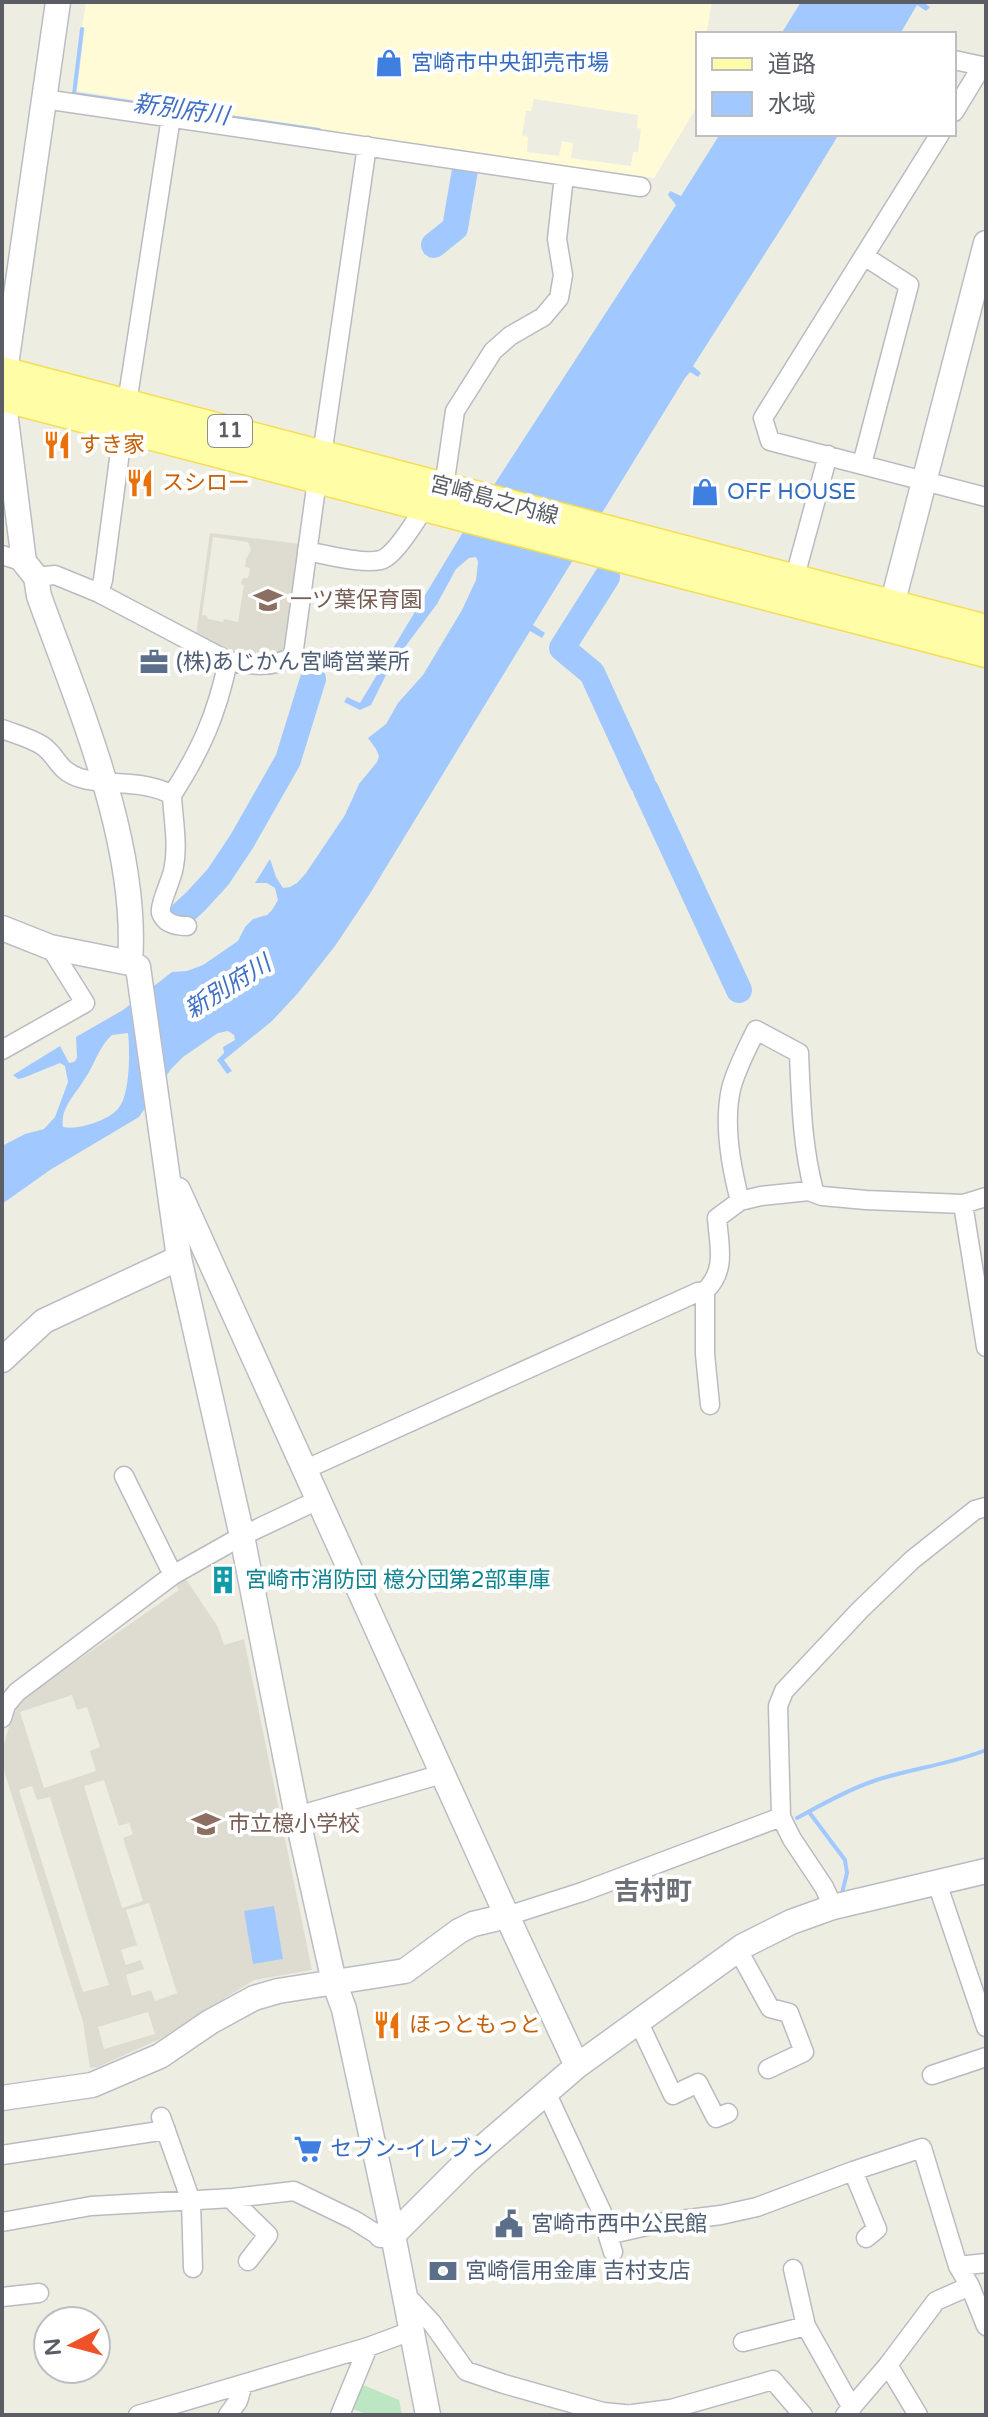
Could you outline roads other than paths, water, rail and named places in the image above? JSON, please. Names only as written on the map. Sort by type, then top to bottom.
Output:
[{"type":"main road","name":"宮崎島之内線","points":[[4,384],[594,540],[986,653]]},
{"type":"main road","name":"宮崎島之内線","points":[[594,540],[794,580],[986,629]]},
{"type":"street","points":[[58,2],[4,384],[21,564],[39,596],[105,782],[116,828],[179,1258],[242,1536],[297,1816],[334,1982],[335,2009],[386,2235],[405,2333],[416,2415]]},
{"type":"street","points":[[956,60],[984,66],[956,109]]},
{"type":"street","points":[[44,99],[641,187]]},
{"type":"street","points":[[99,593],[171,117]]},
{"type":"street","points":[[939,136],[763,418],[770,441],[986,497]]},
{"type":"street","points":[[21,564],[99,593],[228,661],[249,665],[280,664],[293,656],[367,146]]},
{"type":"street","points":[[307,551],[373,562],[384,559],[414,525],[444,499],[455,411],[493,351],[510,336],[543,317],[559,298],[563,275],[557,239],[564,176]]},
{"type":"street","points":[[892,605],[924,480],[976,319],[986,243]]},
{"type":"street","points":[[862,464],[909,285],[864,256]]},
{"type":"street","points":[[794,580],[828,455]]},
{"type":"street","points":[[187,926],[171,923],[161,912],[177,848],[172,795],[202,744],[219,701],[228,661]]},
{"type":"street","points":[[2,729],[39,743],[50,752],[58,766],[82,779],[161,789],[172,795]]},
{"type":"street","points":[[2,928],[50,947],[134,965]]},
{"type":"street","points":[[2,1050],[85,1003],[50,947]]},
{"type":"street","points":[[740,1201],[730,1164],[731,1089],[756,1030],[799,1053],[801,1121],[806,1162],[814,1191]]},
{"type":"street","points":[[167,1166],[577,2066]]},
{"type":"street","points":[[304,1470],[616,1327],[705,1291],[716,1281],[721,1262],[717,1218],[740,1201],[814,1191],[822,1196],[963,1204],[986,1197]]},
{"type":"street","points":[[963,1204],[986,1347]]},
{"type":"street","points":[[2,1360],[44,1321],[179,1258]]},
{"type":"street","points":[[705,1291],[705,1354],[710,1405]]},
{"type":"street","points":[[124,1476],[173,1575]]},
{"type":"street","points":[[2,1718],[7,1697],[173,1575],[242,1536],[318,1500]]},
{"type":"street","points":[[833,1907],[781,1817],[778,1706],[784,1691],[912,1560],[975,1510],[986,1507]]},
{"type":"street","points":[[297,1816],[442,1774]]},
{"type":"street","points":[[3,2095],[92,2085],[160,2056],[210,2022],[254,1998],[278,1991],[405,1971],[473,1924],[582,1892],[781,1817]]},
{"type":"street","points":[[386,2235],[577,2066],[738,1950],[791,1922],[833,1907],[986,1871]]},
{"type":"street","points":[[937,1883],[986,2027]]},
{"type":"street","points":[[738,1950],[770,2008],[789,2013],[804,2052],[768,2069]]},
{"type":"street","points":[[638,2021],[673,2095],[698,2083],[716,2118],[728,2113]]},
{"type":"street","points":[[932,2075],[986,2057]]},
{"type":"street","points":[[546,2092],[613,2243],[664,2222],[757,2207],[922,2148],[958,2266],[970,2286],[986,2326]]},
{"type":"street","points":[[2,2155],[163,2124],[191,2201],[193,2268]]},
{"type":"street","points":[[853,2171],[877,2229],[866,2238]]},
{"type":"street","points":[[2,2222],[91,2206],[233,2198],[294,2191],[386,2235],[404,2293],[405,2333],[428,2415]]},
{"type":"street","points":[[233,2198],[268,2235],[248,2261]]},
{"type":"street","points":[[958,2266],[986,2263]]},
{"type":"street","points":[[793,2269],[806,2326],[849,2411],[936,2301],[970,2286]]},
{"type":"street","points":[[2,2297],[39,2293]]},
{"type":"street","points":[[404,2293],[432,2323],[466,2371],[504,2384],[603,2412],[634,2414],[671,2409],[773,2380],[803,2415]]},
{"type":"street","points":[[743,2342],[806,2326]]},
{"type":"street","points":[[138,2415],[368,2347],[405,2333]]},
{"type":"street","points":[[340,2415],[368,2347]]},
{"type":"street","points":[[888,2365],[918,2415]]},
{"type":"street","points":[[228,2415],[238,2401],[243,2384]]},
{"type":"water","points":[[801,2],[923,2],[930,7],[926,11],[917,5],[901,32],[782,32]]},
{"type":"water","points":[[719,136],[838,136],[693,366],[701,373],[698,377],[690,372],[685,378],[533,625],[545,633],[542,638],[530,631],[335,946],[272,1021],[224,1060],[232,1071],[227,1074],[217,1060],[224,1053],[223,1047],[235,1040],[234,1035],[228,1031],[218,1033],[171,1069],[139,1117],[50,1170],[2,1204],[2,1146],[25,1134],[44,1129],[55,1117],[68,1082],[65,1066],[60,1063],[23,1078],[13,1075],[60,1046],[69,1063],[74,1062],[77,1058],[76,1037],[123,1010],[172,972],[203,965],[238,941],[245,927],[253,919],[267,915],[278,900],[275,888],[267,883],[255,883],[270,859],[283,888],[297,883],[345,815],[359,784],[379,756],[368,738],[386,724],[398,703],[423,675],[462,610],[476,580],[476,557],[469,558],[456,569],[437,604],[390,667],[371,705],[360,710],[344,702],[347,697],[360,703],[460,537],[676,205],[668,195],[670,191],[681,196]],"holes":[[[128,1033],[129,1060],[120,1106],[94,1123],[63,1127],[66,1108],[99,1051],[112,1035]]]},
{"type":"water","points":[[274,1906],[283,1959],[253,1964],[244,1911]]},
{"type":"waterway","name":"新別府川","points":[[82,29],[74,94],[156,106]]},
{"type":"waterway","name":"新別府川","points":[[181,110],[319,130]]},
{"type":"waterway","name":"新別府川","points":[[434,245],[455,228],[465,170]]},
{"type":"waterway","name":"新別府川","points":[[607,577],[562,648],[592,673],[642,782]]},
{"type":"waterway","name":"新別府川","points":[[181,915],[218,877],[288,760],[313,679]]},
{"type":"waterway","name":"新別府川","points":[[646,790],[739,990]]},
{"type":"waterway","points":[[797,1818],[871,1782],[986,1750]]},
{"type":"waterway","points":[[809,1812],[845,1860],[847,1873],[842,1893]]},
{"type":"place","name":"宮崎市中央卸売市場","points":[[389,63]]},
{"type":"place","name":"すき家","points":[[57,445]]},
{"type":"place","name":"スシロー","points":[[140,483]]},
{"type":"place","name":"OFF HOUSE","points":[[705,492]]},
{"type":"place","name":"一ツ葉保育園","points":[[268,600]]},
{"type":"place","name":"(株)あじかん宮崎営業所","points":[[154,662]]},
{"type":"place","name":"宮崎市消防団 檍分団第2部車庫","points":[[223,1580]]},
{"type":"place","name":"市立檍小学校","points":[[206,1824]]},
{"type":"place","name":"ほっともっと","points":[[387,2025]]},
{"type":"place","name":"セブン-イレブン","points":[[308,2149]]},
{"type":"place","name":"宮崎市西中公民館","points":[[509,2224]]},
{"type":"place","name":"宮崎信用金庫 吉村支店","points":[[443,2271]]},
{"type":"district","name":"吉村町","points":[[653,1891]]}]
